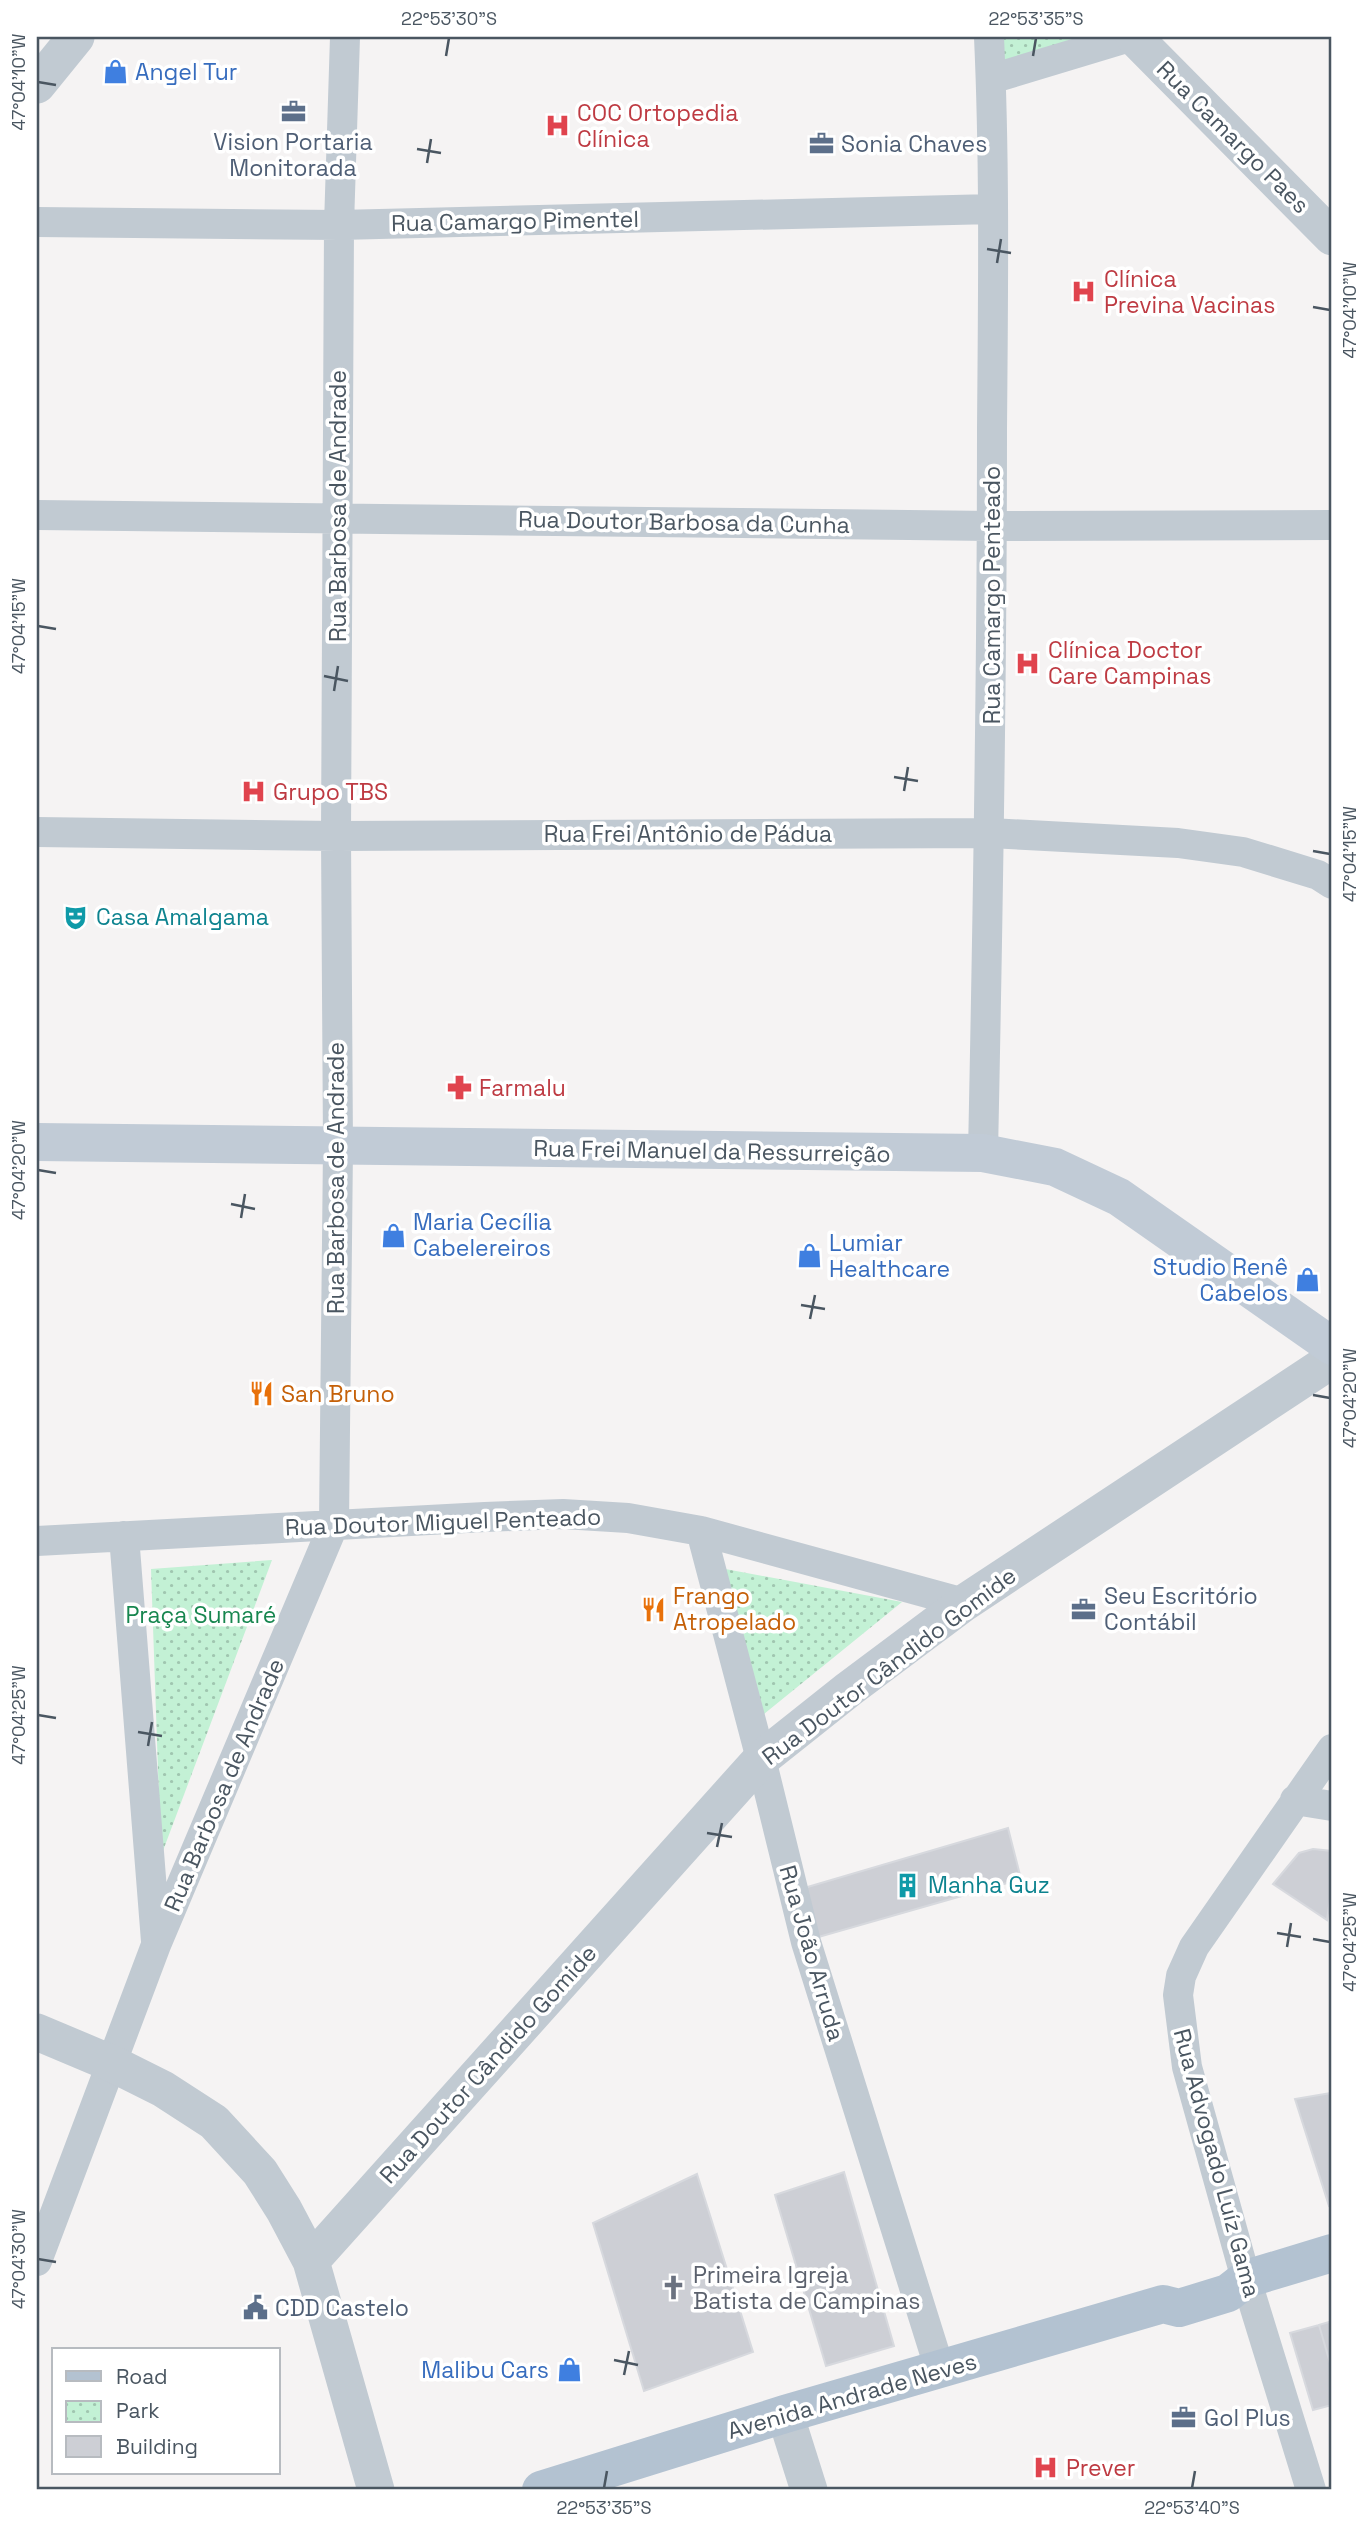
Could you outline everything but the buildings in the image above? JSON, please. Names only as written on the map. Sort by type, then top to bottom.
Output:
[{"type":"main road","name":"Rua Frei Manuel da Ressurreição","points":[[37,1142],[983,1153],[1055,1167],[1119,1197],[1332,1346]]},
{"type":"main road","name":"Avenida Andrade Neves","points":[[541,2490],[785,2414],[1163,2304],[1172,2290],[1225,2276],[1246,2279],[1332,2253]]},
{"type":"street","name":"Rua Barbosa de Andrade","points":[[37,2261],[156,1945],[334,1524],[338,1147],[336,836],[340,225],[345,37]]},
{"type":"street","name":"Rua Camargo Penteado","points":[[983,1153],[990,833],[992,527],[993,209],[989,37]]},
{"type":"street","points":[[991,79],[1132,37]]},
{"type":"street","name":"Rua Camargo Paes","points":[[1132,37],[1332,237]]},
{"type":"street","points":[[37,85],[62,41]]},
{"type":"street","name":"Rua Camargo Pimentel","points":[[37,222],[340,225],[993,209]]},
{"type":"street","name":"Rua Doutor Barbosa da Cunha","points":[[37,515],[992,527],[1332,525]]},
{"type":"street","name":"Rua Frei Antônio de Pádua","points":[[37,832],[336,836],[990,833],[1178,843],[1243,852],[1318,875],[1332,884]]},
{"type":"street","name":"Rua Doutor Cândido Gomide","points":[[311,2262],[761,1759],[964,1603],[1332,1360]]},
{"type":"street","name":"Rua Doutor Miguel Penteado","points":[[37,1541],[563,1514],[628,1518],[701,1531],[964,1603]]},
{"type":"street","name":"Rua João Arruda","points":[[701,1531],[806,1942],[940,2370]]},
{"type":"street","points":[[124,1536],[156,1945]]},
{"type":"street","name":"Rua Advogado Luíz Gama","points":[[1311,2490],[1246,2279],[1187,2067],[1178,1995],[1181,1976],[1194,1947],[1332,1749]]},
{"type":"street","points":[[1295,1800],[1332,1806]]},
{"type":"street","points":[[37,2032],[113,2064],[163,2089],[214,2122],[260,2172],[284,2210],[311,2262],[376,2490]]},
{"type":"street","points":[[785,2414],[809,2490]]},
{"type":"green space","points":[[993,37],[1078,37],[994,68]]},
{"type":"green space","name":"Praça Sumaré","points":[[272,1560],[161,1856],[151,1569]]},
{"type":"green space","points":[[720,1568],[902,1602],[764,1714]]},
{"type":"place","name":"Angel Tur","points":[[115,72]]},
{"type":"place","name":"Vision Portaria Monitorada","points":[[293,112]]},
{"type":"place","name":"COC Ortopedia Clínica","points":[[557,126]]},
{"type":"place","name":"Sonia Chaves","points":[[821,144]]},
{"type":"place","name":"Clínica Previna Vacinas","points":[[1084,292]]},
{"type":"place","name":"Clínica Doctor Care Campinas","points":[[1028,663]]},
{"type":"place","name":"Grupo TBS","points":[[253,792]]},
{"type":"place","name":"Casa Amalgama","points":[[76,917]]},
{"type":"place","name":"Farmalu","points":[[459,1088]]},
{"type":"place","name":"Maria Cecília Cabelereiros","points":[[393,1235]]},
{"type":"place","name":"Lumiar Healthcare","points":[[809,1256]]},
{"type":"place","name":"Studio Renê Cabelos","points":[[1308,1280]]},
{"type":"place","name":"San Bruno","points":[[261,1394]]},
{"type":"place","name":"Frango Atropelado","points":[[653,1609]]},
{"type":"place","name":"Seu Escritório Contábil","points":[[1084,1609]]},
{"type":"place","name":"Manha Guz","points":[[908,1885]]},
{"type":"place","name":"Primeira Igreja Batista de Campinas","points":[[673,2288]]},
{"type":"place","name":"CDD Castelo","points":[[255,2308]]},
{"type":"place","name":"Malibu Cars","points":[[569,2370]]},
{"type":"place","name":"Gol Plus","points":[[1184,2418]]},
{"type":"place","name":"Prever","points":[[1046,2468]]}]
